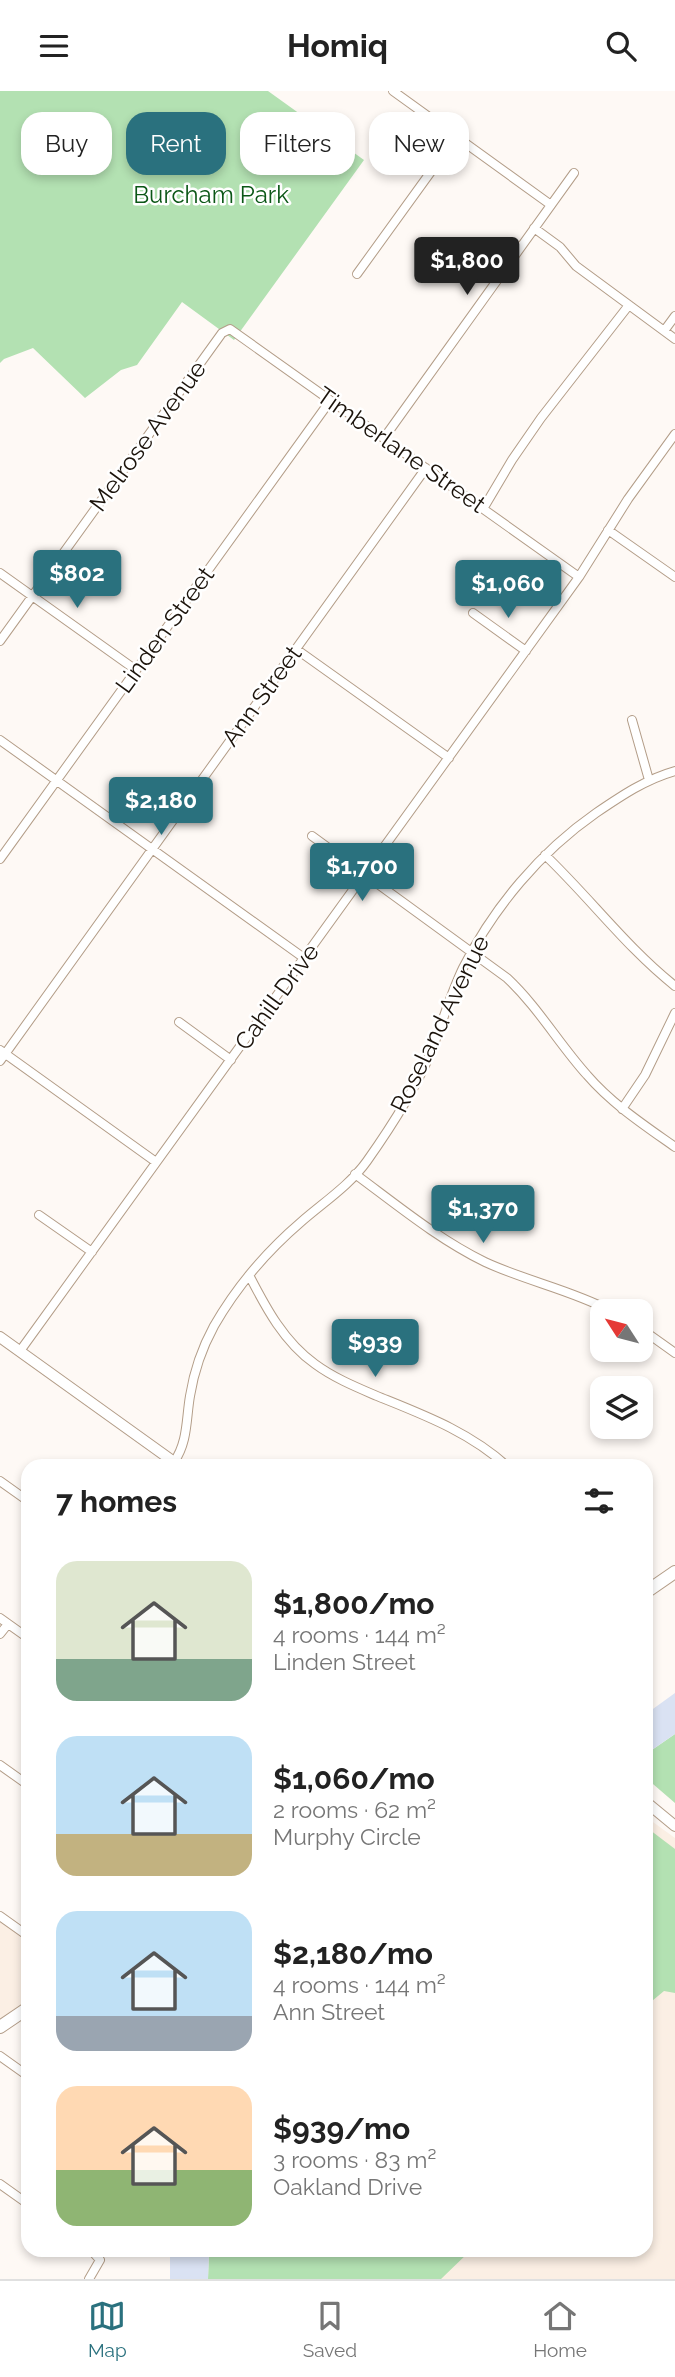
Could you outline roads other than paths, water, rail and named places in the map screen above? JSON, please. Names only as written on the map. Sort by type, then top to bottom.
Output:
[{"type":"main road","points":[[653,1587],[675,1572]]},
{"type":"main road","points":[[0,2027],[21,2013]]},
{"type":"street","points":[[393,91],[422,112]]},
{"type":"street","points":[[469,146],[551,205]]},
{"type":"street","points":[[384,438],[574,173]]},
{"type":"street","points":[[357,274],[429,175]]},
{"type":"street","points":[[534,228],[560,247],[576,266],[675,339]]},
{"type":"street","points":[[483,509],[541,418],[629,305]]},
{"type":"street","points":[[664,331],[675,316]]},
{"type":"street","name":"Timberlane Street","points":[[222,333],[230,329],[236,332],[579,577]]},
{"type":"street","name":"Melrose Avenue","points":[[0,641],[222,333]]},
{"type":"street","name":"Linden Street","points":[[0,859],[330,401]]},
{"type":"street","name":"Cahill Drive","points":[[20,1351],[579,577],[608,530],[675,434]]},
{"type":"street","name":"Ann Street","points":[[2,1055],[426,468]]},
{"type":"street","points":[[608,530],[675,577]]},
{"type":"street","points":[[0,573],[136,670]]},
{"type":"street","points":[[473,613],[526,651]]},
{"type":"street","points":[[296,649],[449,758]]},
{"type":"street","points":[[632,720],[649,780]]},
{"type":"street","points":[[0,740],[304,958]]},
{"type":"street","name":"Roseland Avenue","points":[[179,1459],[199,1358],[215,1325],[248,1275],[273,1247],[355,1174],[388,1129],[422,1073],[450,999],[472,951],[495,915],[545,855],[588,819],[649,780],[675,771]]},
{"type":"street","points":[[312,836],[497,970],[525,995],[586,1075],[622,1109],[675,1147]]},
{"type":"street","points":[[545,855],[587,896],[637,953],[675,986]]},
{"type":"street","points":[[622,1109],[645,1075],[675,1013]]},
{"type":"street","points":[[179,1022],[231,1060]]},
{"type":"street","points":[[2,1055],[156,1163]]},
{"type":"street","points":[[355,1174],[441,1237],[468,1253],[590,1301]]},
{"type":"street","points":[[38,1215],[92,1252]]},
{"type":"street","points":[[248,1275],[279,1328],[314,1363],[337,1378],[454,1428],[499,1459]]},
{"type":"street","points":[[0,1337],[170,1459]]},
{"type":"street","points":[[653,1337],[675,1353]]},
{"type":"street","points":[[0,1481],[21,1496]]},
{"type":"street","points":[[0,1618],[21,1633]]},
{"type":"street","points":[[0,1634],[8,1624]]},
{"type":"street","points":[[0,1765],[21,1780]]},
{"type":"street","points":[[653,1807],[673,1823]]},
{"type":"street","points":[[0,1916],[21,1931]]},
{"type":"street","points":[[0,2056],[21,2070]]},
{"type":"street","points":[[0,2184],[21,2199]]},
{"type":"street","points":[[89,2279],[100,2260],[97,2257]]},
{"type":"water","points":[[675,1693],[675,1734],[653,1749],[653,1709]]},
{"type":"water","points":[[170,2257],[209,2257],[208,2279],[170,2279]]},
{"type":"park label","name":"Burcham Park","points":[[211,195]]}]
